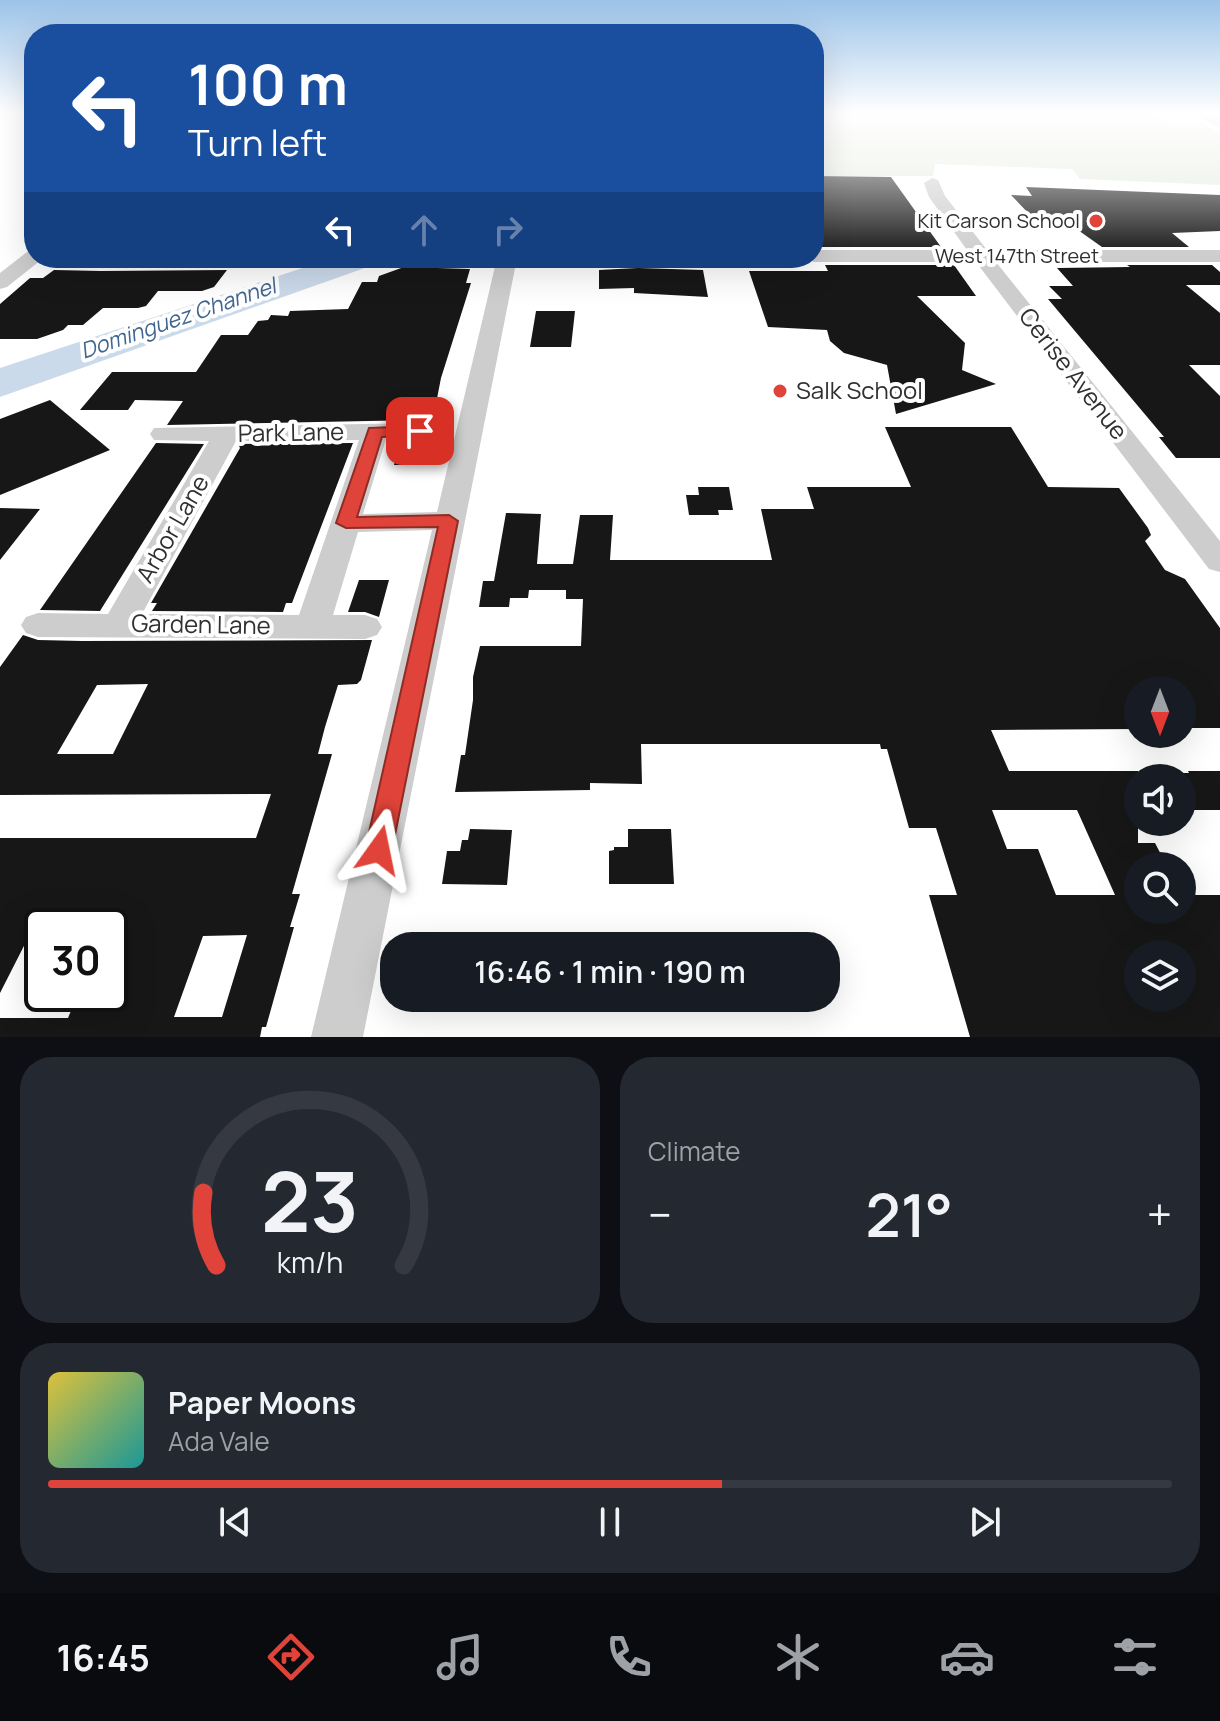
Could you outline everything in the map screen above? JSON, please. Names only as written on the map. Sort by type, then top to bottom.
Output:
[{"type":"street","name":"Cerise Avenue","points":[[932,183],[937,197],[981,256],[1220,562]]},
{"type":"street","points":[[0,257],[24,256]]},
{"type":"street","name":"West 147th Street","points":[[824,256],[1220,256]]},
{"type":"street","points":[[0,283],[24,263]]},
{"type":"street","points":[[337,1037],[505,268]]},
{"type":"street","name":"Park Lane","points":[[163,434],[420,431]]},
{"type":"street","points":[[312,626],[375,432]]},
{"type":"street","name":"Arbor Lane","points":[[119,624],[227,434]]},
{"type":"street","points":[[346,523],[449,521]]},
{"type":"street","name":"Garden Lane","points":[[38,625],[365,627]]},
{"type":"shaded area","points":[[824,160],[1220,160],[1220,185],[1080,179],[1072,169],[935,164],[933,176],[824,176]]},
{"type":"water","name":"Dominguez Channel","points":[[303,268],[365,268],[0,397],[0,368]]},
{"type":"building","points":[[824,176],[891,177],[941,247],[824,247]]},
{"type":"building","points":[[1026,187],[1220,195],[1220,231],[1172,233],[1189,247],[1102,247],[1058,216],[1031,216],[1011,195],[1032,196]]},
{"type":"building","points":[[825,265],[954,265],[976,296],[917,296],[965,343],[962,370],[996,384],[896,414],[887,365],[844,353],[830,341],[827,330],[768,327],[749,271],[828,271]]},
{"type":"building","points":[[1127,265],[1212,265],[1220,272],[1220,285],[1186,285],[1220,313],[1220,365],[1189,365],[1220,396],[1220,458],[1176,458],[1159,437],[1164,437],[1048,299],[1062,299],[1049,286],[1073,286],[1057,268],[1130,267]]},
{"type":"building","points":[[401,268],[470,269],[466,283],[471,283],[441,378],[432,424],[420,420],[167,425],[183,401],[135,400],[128,410],[80,410],[112,372],[196,372],[221,335],[248,335],[258,321],[268,320],[271,315],[288,316],[290,311],[348,309],[362,282],[377,282],[379,276]]},
{"type":"building","points":[[54,270],[227,270],[214,287],[202,291],[158,291],[146,306],[103,308],[83,325],[68,325],[63,330],[37,339],[0,339],[0,304],[30,278],[43,278]]},
{"type":"building","points":[[599,270],[703,270],[708,297],[634,293],[634,288],[599,289]]},
{"type":"building","points":[[536,311],[575,311],[571,347],[530,347]]},
{"type":"building","points":[[50,400],[110,450],[0,495],[0,419]]},
{"type":"building","points":[[885,427],[1011,427],[1048,487],[1119,488],[1148,528],[1151,535],[1145,541],[1165,570],[1185,579],[1220,628],[1220,728],[1196,728],[1196,676],[1124,676],[1124,729],[991,730],[1009,771],[1124,771],[1124,836],[1138,836],[1138,843],[1155,843],[1160,852],[1124,852],[1124,924],[1196,924],[1196,895],[1220,895],[1220,1037],[970,1037],[929,895],[957,895],[936,828],[909,828],[887,749],[881,749],[880,744],[641,744],[642,784],[590,783],[590,790],[455,792],[461,755],[465,755],[473,677],[480,646],[581,646],[583,599],[566,599],[566,590],[529,590],[528,598],[510,598],[509,607],[479,607],[483,581],[494,581],[506,513],[541,514],[537,564],[573,564],[580,515],[613,515],[610,560],[772,560],[761,509],[814,509],[807,487],[911,487]],"holes":[[[992,810],[1077,810],[1115,895],[1056,895],[1038,849],[1007,849]]]},
{"type":"building","points":[[427,440],[420,465],[394,465],[401,441]]},
{"type":"building","points":[[156,443],[204,444],[100,611],[40,610]]},
{"type":"building","points":[[353,443],[292,603],[286,603],[283,612],[152,611],[157,603],[151,603],[240,448],[238,444]]},
{"type":"building","points":[[698,487],[729,487],[733,510],[718,510],[719,515],[689,515],[686,495],[699,495]]},
{"type":"building","points":[[0,508],[40,509],[0,560]]},
{"type":"building","points":[[359,580],[389,580],[379,617],[365,612],[348,612]]},
{"type":"building","points":[[23,635],[38,640],[82,641],[372,640],[361,680],[357,684],[338,685],[325,727],[318,754],[332,754],[292,894],[300,894],[290,927],[294,927],[266,1027],[262,1027],[260,1037],[0,1037],[0,1018],[68,1018],[70,1012],[128,1012],[128,908],[24,908],[24,946],[0,993],[0,838],[256,838],[271,794],[0,795],[0,667]],"holes":[[[148,684],[113,754],[57,754],[97,685]],[[247,935],[222,1017],[174,1017],[203,936]]]},
{"type":"building","points":[[1196,771],[1220,771],[1220,810],[1196,810]]},
{"type":"building","points":[[470,829],[512,830],[507,885],[442,884],[447,851],[460,851],[462,840],[468,840]]},
{"type":"building","points":[[628,829],[671,829],[674,884],[609,884],[609,851],[614,847],[628,847]]},
{"type":"place","name":"Kit Carson School","points":[[1096,221]]},
{"type":"place","name":"Salk School","points":[[780,391]]},
{"type":"route","points":[[379,850],[449,521],[346,523],[375,432],[420,431]]}]
